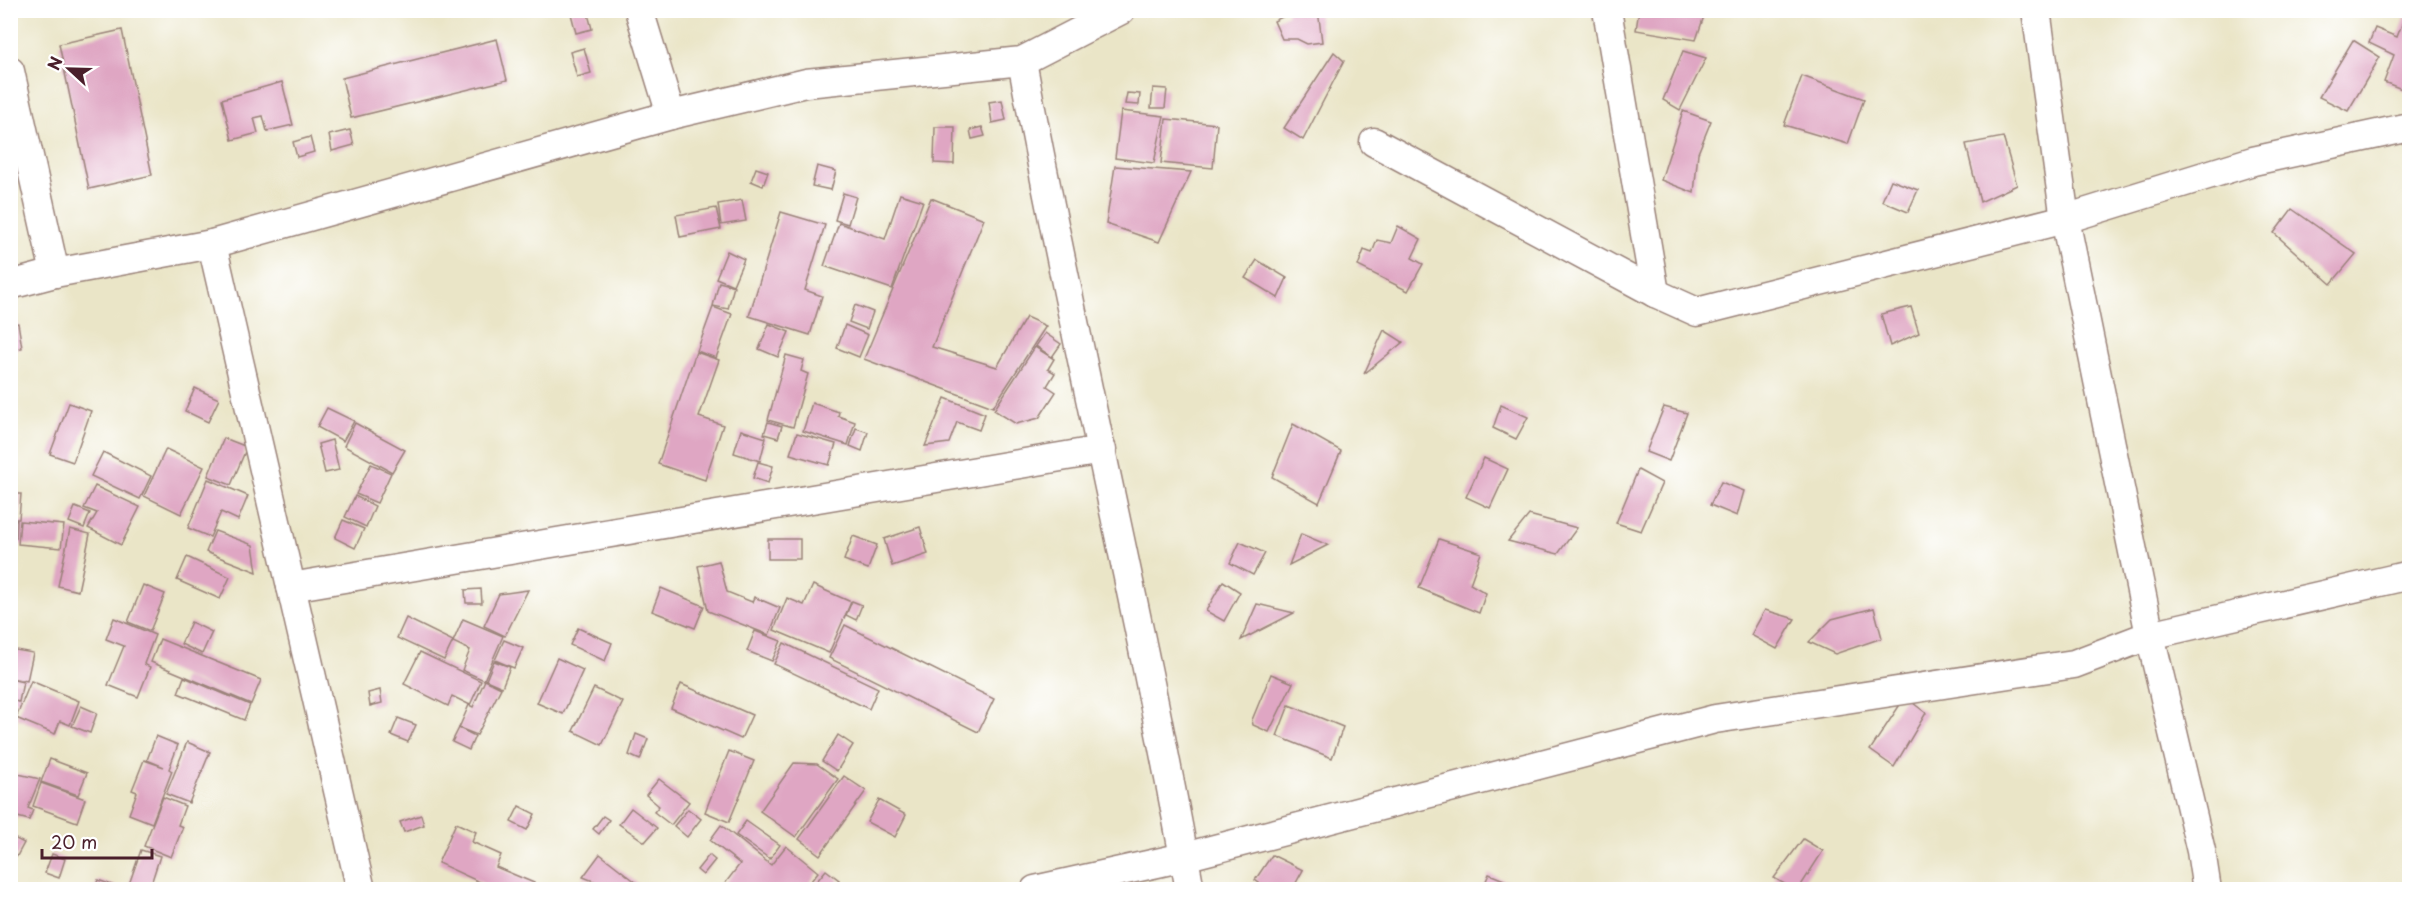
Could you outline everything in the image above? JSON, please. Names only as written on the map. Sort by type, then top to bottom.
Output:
[{"type":"street","points":[[639,10],[671,115]]},
{"type":"street","points":[[10,285],[55,273],[212,244],[671,115],[806,83],[1022,61],[1121,10]]},
{"type":"street","points":[[1607,10],[1655,293]]},
{"type":"street","points":[[2036,10],[2065,219],[2150,635],[2201,851],[2207,890]]},
{"type":"street","points":[[1022,61],[1053,230],[1102,450],[1190,890]]},
{"type":"street","points":[[10,70],[55,273]]},
{"type":"street","points":[[1374,142],[1655,293],[1697,312],[2065,219],[2253,161],[2409,127]]},
{"type":"street","points":[[212,244],[361,890]]},
{"type":"street","points":[[291,587],[1102,450]]},
{"type":"street","points":[[1035,890],[1184,857],[1715,719],[2074,664],[2150,635],[2409,575]]},
{"type":"building","points":[[570,10],[587,10],[592,29],[576,33]]},
{"type":"building","points":[[1288,10],[1318,10],[1322,42],[1307,44],[1297,39],[1282,39],[1274,21],[1288,14]]},
{"type":"building","points":[[1639,10],[1706,10],[1696,40],[1636,30]]},
{"type":"building","points":[[1900,10],[1932,10],[1932,17],[1900,12]]},
{"type":"building","points":[[2405,16],[2409,18],[2409,92],[2384,82],[2394,55],[2369,43],[2375,28],[2397,37]]},
{"type":"building","points":[[122,30],[152,175],[89,189],[59,44]]},
{"type":"building","points":[[497,39],[507,80],[351,118],[342,78]]},
{"type":"building","points":[[2353,40],[2380,57],[2348,111],[2319,97]]},
{"type":"building","points":[[584,48],[591,73],[577,77],[570,52]]},
{"type":"building","points":[[1683,51],[1706,58],[1680,110],[1663,100]]},
{"type":"building","points":[[1334,52],[1344,61],[1303,140],[1284,128]]},
{"type":"building","points":[[1802,76],[1864,99],[1848,144],[1784,125]]},
{"type":"building","points":[[282,82],[293,125],[267,131],[263,116],[254,118],[258,133],[232,140],[222,99]]},
{"type":"building","points":[[1153,88],[1167,89],[1165,108],[1151,108]]},
{"type":"building","points":[[1127,93],[1140,94],[1139,105],[1125,104]]},
{"type":"building","points":[[1002,100],[1006,120],[992,123],[989,102]]},
{"type":"building","points":[[1121,111],[1164,116],[1154,163],[1115,158]]},
{"type":"building","points":[[1683,111],[1711,121],[1698,153],[1694,193],[1661,180]]},
{"type":"building","points":[[1166,119],[1217,124],[1213,168],[1161,163]]},
{"type":"building","points":[[935,127],[955,127],[954,164],[934,163]]},
{"type":"building","points":[[982,127],[985,136],[972,139],[970,130]]},
{"type":"building","points":[[350,130],[354,145],[332,151],[329,135]]},
{"type":"building","points":[[310,137],[314,152],[297,157],[293,142]]},
{"type":"building","points":[[2003,137],[2017,185],[1980,202],[1966,144]]},
{"type":"building","points":[[817,166],[836,171],[831,190],[812,186]]},
{"type":"building","points":[[1115,166],[1191,172],[1159,242],[1106,224]]},
{"type":"building","points":[[756,168],[768,172],[763,186],[751,181]]},
{"type":"building","points":[[1891,180],[1918,190],[1908,212],[1882,201]]},
{"type":"building","points":[[843,193],[856,197],[848,224],[835,220]]},
{"type":"building","points":[[900,194],[923,201],[892,289],[824,266],[839,223],[885,239]]},
{"type":"building","points":[[931,198],[984,219],[932,347],[997,367],[1026,317],[1046,326],[993,407],[864,359]]},
{"type":"building","points":[[742,200],[746,221],[721,225],[718,204]]},
{"type":"building","points":[[716,208],[721,229],[680,237],[676,215]]},
{"type":"building","points":[[2292,209],[2356,254],[2331,284],[2274,233]]},
{"type":"building","points":[[781,212],[825,225],[805,290],[822,296],[810,335],[749,316]]},
{"type":"building","points":[[1398,226],[1421,239],[1412,258],[1423,264],[1408,291],[1358,266],[1364,250],[1372,253],[1377,240],[1391,243]]},
{"type":"building","points":[[727,251],[744,259],[733,285],[716,278]]},
{"type":"building","points":[[1257,260],[1287,278],[1278,298],[1245,278]]},
{"type":"building","points":[[719,282],[734,286],[728,309],[713,306]]},
{"type":"building","points":[[855,305],[873,312],[867,329],[849,322]]},
{"type":"building","points":[[713,307],[732,314],[716,358],[697,351]]},
{"type":"building","points":[[1911,307],[1919,333],[1890,346],[1881,314]]},
{"type":"building","points":[[18,323],[22,348],[10,350],[10,324]]},
{"type":"building","points":[[769,324],[789,332],[778,357],[759,349]]},
{"type":"building","points":[[845,325],[868,335],[859,357],[837,348]]},
{"type":"building","points":[[1384,330],[1403,342],[1364,374]]},
{"type":"building","points":[[1045,333],[1061,344],[1052,357],[1036,346]]},
{"type":"building","points":[[1035,347],[1054,359],[1048,369],[1055,373],[1047,386],[1056,392],[1039,418],[1016,424],[994,410]]},
{"type":"building","points":[[696,352],[719,360],[699,417],[723,425],[705,480],[658,464]]},
{"type":"building","points":[[786,355],[804,360],[801,371],[808,374],[793,427],[768,420]]},
{"type":"building","points":[[195,388],[219,399],[208,422],[185,411]]},
{"type":"building","points":[[945,398],[985,414],[979,430],[957,422],[949,443],[925,446]]},
{"type":"building","points":[[69,403],[91,411],[73,462],[50,454]]},
{"type":"building","points":[[812,403],[839,412],[838,416],[855,422],[848,445],[803,431]]},
{"type":"building","points":[[1501,405],[1528,417],[1516,439],[1493,428]]},
{"type":"building","points":[[1664,407],[1687,413],[1669,461],[1646,452]]},
{"type":"building","points":[[327,408],[354,421],[343,441],[317,427]]},
{"type":"building","points":[[768,422],[782,426],[778,438],[764,434]]},
{"type":"building","points":[[355,423],[405,450],[392,472],[344,446]]},
{"type":"building","points":[[1293,424],[1341,451],[1319,503],[1272,477]]},
{"type":"building","points":[[856,428],[868,432],[862,451],[850,446]]},
{"type":"building","points":[[741,430],[766,438],[760,461],[734,453]]},
{"type":"building","points":[[797,433],[836,444],[829,465],[790,454]]},
{"type":"building","points":[[224,438],[247,447],[231,485],[208,476]]},
{"type":"building","points":[[332,440],[339,470],[325,473],[318,444]]},
{"type":"building","points":[[166,449],[204,467],[181,514],[144,496]]},
{"type":"building","points":[[103,452],[151,476],[140,499],[91,476]]},
{"type":"building","points":[[1484,458],[1508,469],[1490,508],[1466,497]]},
{"type":"building","points":[[758,462],[773,466],[768,483],[753,478]]},
{"type":"building","points":[[371,464],[391,473],[377,503],[356,494]]},
{"type":"building","points":[[1638,470],[1662,483],[1641,531],[1616,523]]},
{"type":"building","points":[[208,479],[248,496],[238,520],[221,512],[210,537],[188,528]]},
{"type":"building","points":[[1721,482],[1744,491],[1737,516],[1710,505]]},
{"type":"building","points":[[95,486],[140,507],[121,545],[88,528],[97,513],[84,508]]},
{"type":"building","points":[[10,494],[21,494],[19,519],[10,519]]},
{"type":"building","points":[[355,496],[375,506],[366,527],[345,517]]},
{"type":"building","points":[[75,507],[90,513],[84,528],[69,522]]},
{"type":"building","points":[[1529,515],[1577,528],[1558,554],[1508,541]]},
{"type":"building","points":[[10,520],[17,520],[16,538],[10,537]]},
{"type":"building","points":[[343,520],[364,529],[355,548],[335,538]]},
{"type":"building","points":[[20,521],[64,525],[61,548],[18,544]]},
{"type":"building","points":[[920,527],[928,554],[892,566],[884,539]]},
{"type":"building","points":[[70,529],[90,534],[78,591],[58,586]]},
{"type":"building","points":[[215,531],[253,545],[257,572],[206,552]]},
{"type":"building","points":[[1301,534],[1328,545],[1289,565]]},
{"type":"building","points":[[853,536],[877,545],[868,569],[844,560]]},
{"type":"building","points":[[768,539],[800,539],[800,559],[768,559]]},
{"type":"building","points":[[1439,539],[1481,553],[1470,584],[1486,593],[1479,613],[1419,588]]},
{"type":"building","points":[[1240,542],[1265,553],[1253,575],[1230,563]]},
{"type":"building","points":[[187,557],[230,577],[220,599],[177,580]]},
{"type":"building","points":[[719,561],[727,592],[752,602],[754,597],[780,608],[769,635],[708,611],[698,566]]},
{"type":"building","points":[[1223,581],[1240,592],[1224,621],[1206,611]]},
{"type":"building","points":[[143,585],[165,594],[150,631],[128,622]]},
{"type":"building","points":[[813,585],[851,602],[829,653],[774,630],[787,598],[804,605]]},
{"type":"building","points":[[661,588],[704,606],[695,628],[652,611]]},
{"type":"building","points":[[481,589],[482,603],[466,603],[465,590]]},
{"type":"building","points":[[528,590],[505,636],[484,626],[499,594]]},
{"type":"building","points":[[852,601],[862,605],[856,620],[846,615]]},
{"type":"building","points":[[1257,604],[1294,613],[1241,640]]},
{"type":"building","points":[[1874,608],[1882,638],[1835,654],[1809,642],[1832,619]]},
{"type":"building","points":[[1765,610],[1795,619],[1777,649],[1751,635]]},
{"type":"building","points":[[114,618],[155,635],[144,664],[150,667],[138,697],[108,685],[124,646],[106,639]]},
{"type":"building","points":[[406,618],[453,641],[444,660],[397,638]]},
{"type":"building","points":[[463,619],[503,636],[484,680],[462,670],[470,650],[453,642]]},
{"type":"building","points":[[191,622],[212,632],[202,654],[181,644]]},
{"type":"building","points":[[845,625],[994,699],[978,732],[829,658]]},
{"type":"building","points":[[578,628],[612,643],[605,661],[570,645]]},
{"type":"building","points":[[755,631],[781,641],[772,661],[747,651]]},
{"type":"building","points":[[160,639],[261,680],[251,704],[151,662]]},
{"type":"building","points":[[504,640],[523,648],[514,668],[495,660]]},
{"type":"building","points":[[784,643],[878,688],[869,709],[774,664]]},
{"type":"building","points":[[10,649],[33,653],[27,681],[10,678]]},
{"type":"building","points":[[420,652],[481,681],[470,705],[452,696],[448,706],[404,684]]},
{"type":"building","points":[[557,658],[583,670],[563,714],[537,703]]},
{"type":"building","points":[[494,661],[510,667],[502,687],[486,680]]},
{"type":"building","points":[[1271,674],[1293,683],[1269,732],[1253,725],[1252,720]]},
{"type":"building","points":[[184,677],[250,705],[244,720],[178,693]]},
{"type":"building","points":[[10,679],[23,682],[19,702],[10,700]]},
{"type":"building","points":[[485,680],[501,688],[477,735],[459,728],[469,705],[473,707]]},
{"type":"building","points":[[31,681],[79,701],[70,725],[60,721],[55,734],[16,718]]},
{"type":"building","points":[[681,684],[752,715],[741,739],[671,708]]},
{"type":"building","points":[[594,688],[623,702],[602,745],[573,731]]},
{"type":"building","points":[[380,690],[382,703],[370,706],[368,693]]},
{"type":"building","points":[[1905,697],[1926,713],[1894,767],[1870,750]]},
{"type":"building","points":[[1289,705],[1343,727],[1332,758],[1277,736]]},
{"type":"building","points":[[81,706],[97,713],[90,733],[72,726]]},
{"type":"building","points":[[398,718],[416,725],[408,742],[391,735]]},
{"type":"building","points":[[459,728],[475,736],[469,750],[452,742]]},
{"type":"building","points":[[636,734],[648,739],[640,760],[629,755]]},
{"type":"building","points":[[838,735],[853,745],[837,771],[822,761]]},
{"type":"building","points":[[156,736],[178,745],[169,769],[172,771],[152,823],[129,814],[137,792],[132,790],[144,760],[164,767],[147,760]]},
{"type":"building","points":[[187,742],[210,752],[189,803],[166,794]]},
{"type":"building","points":[[729,751],[754,761],[729,822],[705,812]]},
{"type":"building","points":[[10,759],[15,760],[13,770],[10,770]]},
{"type":"building","points":[[50,759],[87,773],[78,795],[41,782]]},
{"type":"building","points":[[794,763],[817,764],[838,779],[796,837],[760,811]]},
{"type":"building","points":[[10,772],[40,779],[28,808],[33,810],[29,820],[10,815]]},
{"type":"building","points":[[844,776],[866,791],[820,855],[799,839]]},
{"type":"building","points":[[659,779],[689,802],[671,825],[654,812],[659,806],[646,795]]},
{"type":"building","points":[[41,783],[85,799],[77,822],[33,806]]},
{"type":"building","points":[[163,797],[185,806],[178,825],[183,827],[171,857],[144,846]]},
{"type":"building","points":[[879,800],[906,815],[895,837],[867,822]]},
{"type":"building","points":[[519,806],[535,814],[527,830],[511,822]]},
{"type":"building","points":[[631,808],[657,828],[645,842],[619,824]]},
{"type":"building","points":[[688,809],[701,819],[687,837],[674,826]]},
{"type":"building","points":[[421,815],[424,825],[404,832],[400,822]]},
{"type":"building","points":[[603,816],[609,820],[599,834],[593,829]]},
{"type":"building","points":[[746,821],[780,845],[770,859],[736,835]]},
{"type":"building","points":[[456,823],[476,832],[472,842],[501,855],[496,867],[534,883],[532,890],[497,890],[438,863]]},
{"type":"building","points":[[721,825],[771,865],[786,846],[818,872],[804,890],[720,890],[740,864],[710,840]]},
{"type":"building","points":[[10,836],[24,843],[17,856],[10,853]]},
{"type":"building","points":[[1803,839],[1823,851],[1798,890],[1795,890],[1774,878]]},
{"type":"building","points":[[141,850],[160,856],[149,890],[127,890]]},
{"type":"building","points":[[52,854],[65,859],[59,878],[45,873]]},
{"type":"building","points":[[600,854],[646,890],[592,890],[596,882],[583,877]]},
{"type":"building","points":[[709,855],[715,860],[703,875],[697,870]]},
{"type":"building","points":[[1272,855],[1303,870],[1292,890],[1269,890],[1255,880]]},
{"type":"building","points":[[826,870],[839,880],[831,890],[815,890],[812,887]]},
{"type":"building","points":[[1489,874],[1514,884],[1511,890],[1482,890]]},
{"type":"building","points":[[98,880],[123,889],[123,890],[94,890]]},
{"type":"building","points":[[298,883],[310,886],[309,890],[297,890]]}]
